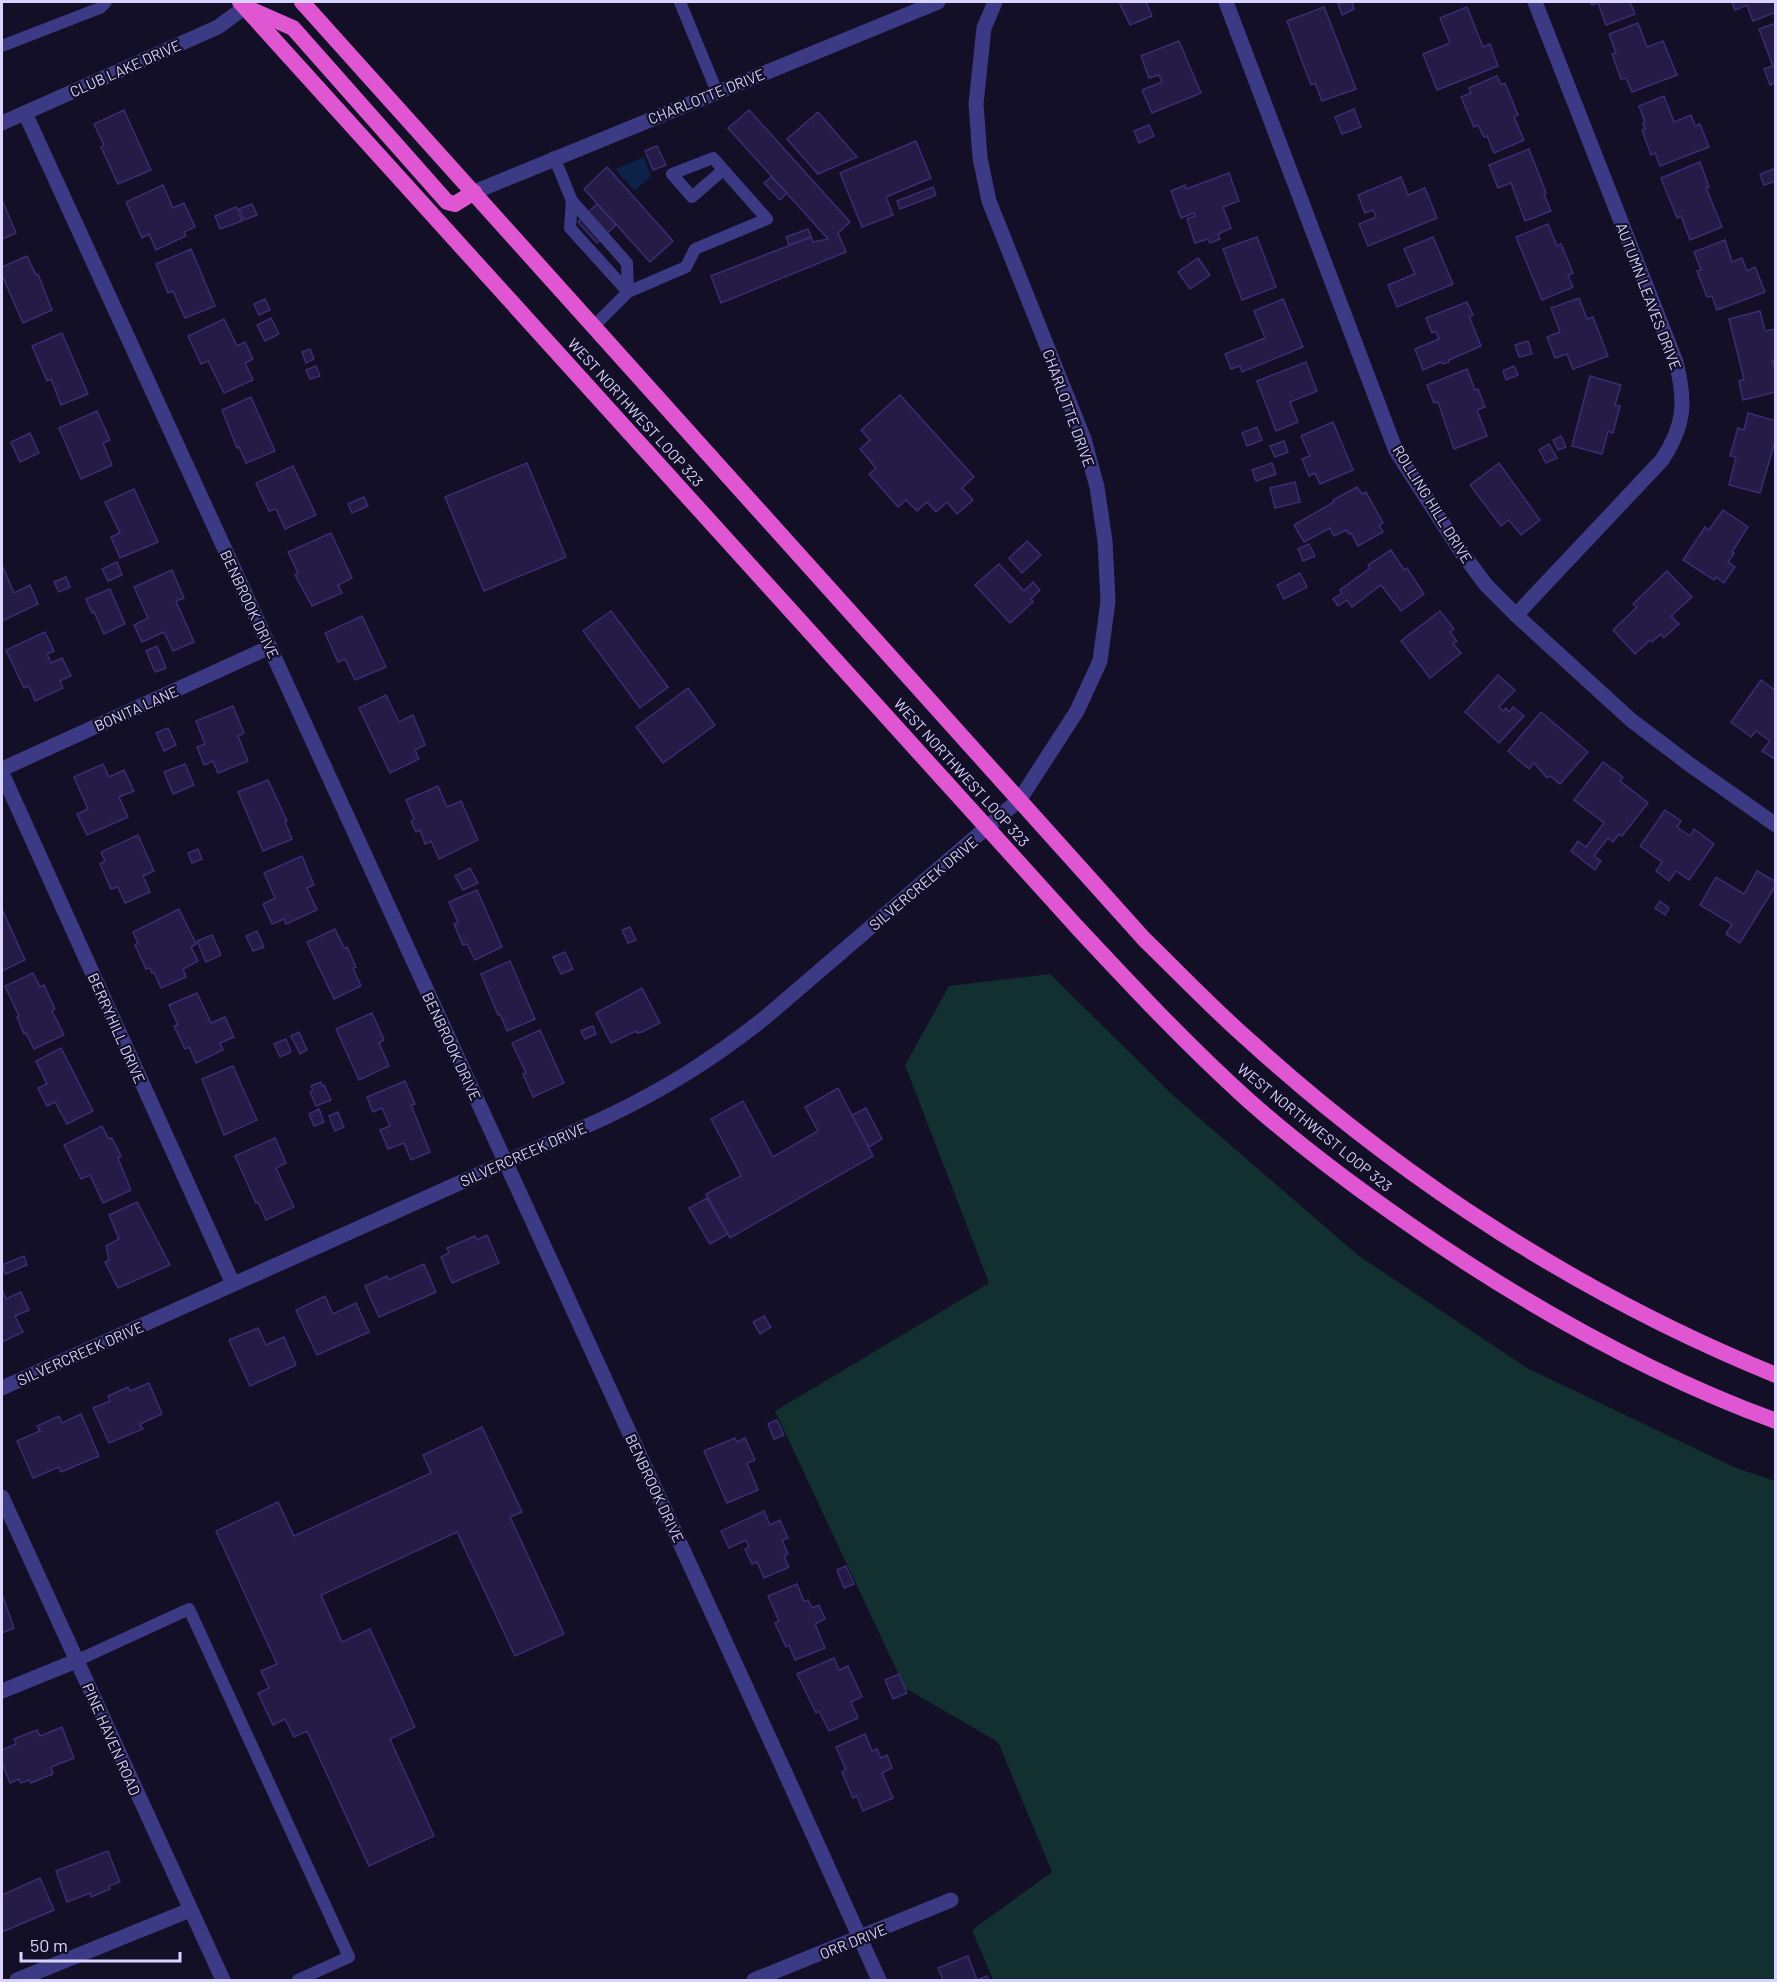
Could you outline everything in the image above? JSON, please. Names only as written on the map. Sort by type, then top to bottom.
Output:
[{"type":"highway","name":"WEST NORTHWEST LOOP 323","points":[[302,2],[1144,939],[1252,1044],[1365,1138],[1527,1249],[1663,1324],[1776,1375]]},
{"type":"highway","name":"WEST NORTHWEST LOOP 323","points":[[243,4],[1076,926],[1164,1020],[1250,1101],[1341,1176],[1438,1245],[1538,1307],[1642,1363],[1750,1412],[1776,1421]]},
{"type":"highway","points":[[243,4],[293,28],[447,202],[454,204],[474,192]]},
{"type":"street","name":"CHARLOTTE DRIVE","points":[[474,192],[554,157],[938,2]]},
{"type":"street","name":"CHARLOTTE DRIVE","points":[[988,827],[1020,799],[1077,711],[1100,661],[1108,601],[1105,541],[1097,487],[1084,439],[989,201],[980,158],[976,104],[984,28],[995,2]]},
{"type":"street","name":"ROLLING HILL DRIVE","points":[[1226,2],[1396,451],[1460,550],[1486,585],[1516,615],[1631,720],[1698,771],[1776,825]]},
{"type":"street","name":"AUTUMN LEAVES DRIVE","points":[[1516,615],[1662,460],[1673,443],[1682,417],[1683,389],[1676,362],[1535,2]]},
{"type":"street","name":"CLUB LAKE DRIVE","points":[[2,123],[218,27],[243,4]]},
{"type":"street","name":"BENBROOK DRIVE","points":[[25,113],[879,1980]]},
{"type":"street","name":"BONITA LANE","points":[[2,771],[270,647]]},
{"type":"street","name":"BERRYHILL DRIVE","points":[[2,771],[233,1284]]},
{"type":"street","name":"SILVERCREEK DRIVE","points":[[2,1388],[636,1103],[701,1066],[767,1016],[988,827]]},
{"type":"street","name":"PINE HAVEN ROAD","points":[[2,1497],[223,1980]]},
{"type":"street","points":[[2,1691],[76,1660]]},
{"type":"street","name":"ORR DRIVE","points":[[754,1980],[951,1900]]},
{"type":"street","points":[[17,1980],[190,1911]]},
{"type":"lane","points":[[2,46],[100,8],[106,2]]},
{"type":"lane","points":[[680,2],[717,92]]},
{"type":"lane","points":[[554,157],[572,201],[627,263],[628,292]]},
{"type":"lane","points":[[594,326],[628,292],[686,267],[695,249],[767,219],[723,170]]},
{"type":"lane","points":[[572,201],[570,228],[628,292]]},
{"type":"lane","points":[[76,1660],[189,1609],[349,1957],[298,1980]]},
{"type":"green space","points":[[1050,974],[1176,1098],[1359,1256],[1527,1368],[1736,1468],[1775,1481],[1775,1980],[993,1980],[972,1930],[1052,1872],[998,1742],[905,1688],[775,1411],[989,1283],[905,1065],[949,986]]},
{"type":"water","points":[[644,157],[651,176],[635,191],[615,169]]},
{"type":"building","points":[[1119,2],[1146,2],[1152,16],[1130,25]]},
{"type":"building","points":[[1352,2],[1354,9],[1342,15],[1338,4]]},
{"type":"building","points":[[1590,2],[1630,2],[1635,14],[1606,25],[1598,3],[1592,5]]},
{"type":"building","points":[[1732,2],[1776,2],[1776,12],[1753,21],[1747,5],[1735,10]]},
{"type":"building","points":[[1324,7],[1356,89],[1322,101],[1315,83],[1311,85],[1287,21]]},
{"type":"building","points":[[1467,7],[1483,47],[1490,44],[1498,66],[1437,90],[1423,54],[1450,43],[1440,18]]},
{"type":"building","points":[[1638,23],[1647,47],[1663,41],[1677,75],[1632,92],[1626,78],[1621,79],[1612,54],[1616,53],[1609,34]]},
{"type":"building","points":[[1776,23],[1776,82],[1770,85],[1764,69],[1773,66],[1759,29]]},
{"type":"building","points":[[1179,41],[1201,93],[1152,113],[1142,90],[1162,82],[1159,75],[1149,78],[1141,56]]},
{"type":"building","points":[[1497,76],[1501,85],[1505,83],[1518,115],[1514,117],[1524,140],[1494,153],[1487,136],[1484,137],[1478,125],[1474,127],[1461,97],[1471,93],[1469,88]]},
{"type":"building","points":[[1664,96],[1674,122],[1691,115],[1695,126],[1700,124],[1709,147],[1660,166],[1655,153],[1651,155],[1642,130],[1645,129],[1643,123],[1645,122],[1639,106]]},
{"type":"building","points":[[1354,109],[1361,127],[1342,134],[1335,117]]},
{"type":"building","points":[[124,110],[151,170],[118,184],[101,147],[104,145],[94,124]]},
{"type":"building","points":[[749,110],[850,222],[838,233],[846,252],[721,303],[711,276],[811,237],[813,242],[828,239],[728,128]]},
{"type":"building","points":[[818,112],[857,157],[818,174],[787,139]]},
{"type":"building","points":[[1149,125],[1154,136],[1139,143],[1134,131]]},
{"type":"building","points":[[916,141],[931,178],[886,197],[893,215],[862,227],[840,173]]},
{"type":"building","points":[[657,146],[666,165],[653,170],[645,151]]},
{"type":"building","points":[[1529,149],[1551,211],[1525,221],[1511,183],[1498,188],[1489,165]]},
{"type":"building","points":[[1700,162],[1709,187],[1706,188],[1722,227],[1690,240],[1681,216],[1677,218],[1661,178]]},
{"type":"building","points":[[607,167],[673,241],[650,262],[584,189]]},
{"type":"building","points":[[1776,168],[1776,181],[1764,185],[1760,174]]},
{"type":"building","points":[[1229,173],[1239,201],[1223,207],[1231,228],[1218,234],[1220,239],[1210,243],[1208,239],[1195,243],[1187,219],[1195,216],[1194,213],[1181,218],[1171,191],[1185,185],[1186,189]]},
{"type":"building","points":[[771,177],[787,193],[780,200],[764,183]]},
{"type":"building","points":[[1401,177],[1408,195],[1425,188],[1437,218],[1368,246],[1359,224],[1376,217],[1373,210],[1365,213],[1358,195]]},
{"type":"building","points":[[163,185],[173,208],[184,203],[195,227],[184,232],[186,236],[156,250],[149,234],[142,238],[126,202]]},
{"type":"building","points":[[933,187],[936,195],[900,209],[897,201]]},
{"type":"building","points":[[2,200],[16,233],[2,239]]},
{"type":"building","points":[[252,204],[257,215],[244,220],[239,209]]},
{"type":"building","points":[[597,204],[616,225],[597,243],[578,222]]},
{"type":"building","points":[[236,207],[242,221],[220,229],[215,216]]},
{"type":"building","points":[[1548,224],[1557,246],[1561,244],[1573,273],[1568,275],[1573,287],[1542,300],[1516,237]]},
{"type":"building","points":[[808,229],[811,237],[789,245],[786,237]]},
{"type":"building","points":[[1257,237],[1276,287],[1242,300],[1223,249]]},
{"type":"building","points":[[1433,237],[1453,284],[1397,307],[1388,285],[1415,274],[1404,249]]},
{"type":"building","points":[[1725,240],[1732,262],[1742,258],[1747,271],[1755,267],[1765,292],[1717,310],[1712,296],[1707,297],[1697,271],[1701,270],[1694,252]]},
{"type":"building","points":[[191,249],[215,306],[185,318],[173,291],[168,293],[156,264]]},
{"type":"building","points":[[27,256],[36,275],[38,274],[52,310],[23,323],[2,275],[2,267]]},
{"type":"building","points":[[1198,258],[1210,275],[1190,289],[1178,272]]},
{"type":"building","points":[[1579,298],[1587,319],[1593,317],[1608,356],[1573,369],[1567,354],[1555,358],[1547,337],[1560,332],[1551,308]]},
{"type":"building","points":[[265,299],[270,310],[259,315],[254,304]]},
{"type":"building","points":[[1283,299],[1303,347],[1242,372],[1240,366],[1231,369],[1225,354],[1265,338],[1254,311]]},
{"type":"building","points":[[1467,302],[1473,315],[1469,316],[1481,346],[1449,362],[1443,364],[1441,362],[1423,370],[1415,349],[1439,339],[1436,331],[1432,333],[1426,318]]},
{"type":"building","points":[[1760,311],[1765,331],[1776,329],[1776,360],[1772,361],[1776,372],[1776,392],[1743,400],[1739,381],[1744,379],[1729,319]]},
{"type":"building","points":[[271,318],[279,334],[265,341],[257,325]]},
{"type":"building","points":[[224,319],[237,346],[245,342],[253,359],[245,363],[253,380],[224,393],[208,361],[201,364],[188,336]]},
{"type":"building","points":[[62,333],[88,394],[61,405],[51,379],[47,381],[32,346]]},
{"type":"building","points":[[1528,341],[1532,354],[1519,357],[1515,345]]},
{"type":"building","points":[[310,349],[314,359],[306,363],[302,352]]},
{"type":"building","points":[[1306,362],[1317,391],[1290,402],[1298,422],[1276,431],[1257,381]]},
{"type":"building","points":[[316,366],[320,376],[310,379],[306,370]]},
{"type":"building","points":[[1514,366],[1518,375],[1506,380],[1503,371]]},
{"type":"building","points":[[1467,369],[1485,407],[1477,410],[1487,436],[1454,449],[1438,402],[1434,403],[1427,385]]},
{"type":"building","points":[[1590,376],[1621,385],[1615,405],[1620,406],[1613,433],[1608,431],[1602,454],[1572,446]]},
{"type":"building","points":[[900,395],[974,477],[962,488],[973,500],[957,514],[947,502],[936,512],[927,502],[917,511],[906,500],[898,507],[869,474],[876,468],[860,449],[870,440],[861,430]]},
{"type":"building","points":[[251,397],[275,451],[246,463],[239,447],[237,448],[222,410]]},
{"type":"building","points":[[97,411],[110,440],[103,443],[112,465],[81,479],[59,428]]},
{"type":"building","points":[[1748,413],[1776,421],[1776,438],[1760,493],[1729,485],[1736,457],[1730,456],[1738,428],[1744,430]]},
{"type":"building","points":[[1333,422],[1353,470],[1320,484],[1315,473],[1309,476],[1302,459],[1310,456],[1301,436]]},
{"type":"building","points":[[1257,427],[1262,440],[1247,446],[1242,433]]},
{"type":"building","points":[[30,433],[39,453],[20,462],[11,442]]},
{"type":"building","points":[[1561,436],[1566,447],[1558,450],[1553,440]]},
{"type":"building","points":[[1284,441],[1288,452],[1275,457],[1270,446]]},
{"type":"building","points":[[1549,444],[1557,458],[1546,463],[1539,450]]},
{"type":"building","points":[[527,463],[566,557],[484,591],[445,497]]},
{"type":"building","points":[[1272,463],[1276,474],[1256,481],[1252,470]]},
{"type":"building","points":[[1499,463],[1540,520],[1521,535],[1509,520],[1501,526],[1470,485]]},
{"type":"building","points":[[293,466],[316,515],[285,529],[276,509],[269,511],[256,483]]},
{"type":"building","points":[[1295,482],[1300,502],[1275,508],[1270,488]]},
{"type":"building","points":[[1357,487],[1362,494],[1366,492],[1383,523],[1379,525],[1383,532],[1358,546],[1351,533],[1349,534],[1346,530],[1334,536],[1330,528],[1304,542],[1294,525]]},
{"type":"building","points":[[134,489],[158,542],[120,558],[111,537],[120,533],[105,502]]},
{"type":"building","points":[[364,497],[368,506],[352,513],[348,504]]},
{"type":"building","points":[[1723,510],[1748,527],[1732,552],[1734,553],[1728,562],[1735,567],[1724,583],[1716,577],[1714,580],[1683,560],[1705,527],[1709,530]]},
{"type":"building","points":[[331,533],[352,578],[338,585],[342,593],[312,606],[295,575],[298,573],[288,552]]},
{"type":"building","points":[[1027,541],[1041,555],[1022,573],[1009,558]]},
{"type":"building","points":[[1309,544],[1315,556],[1303,561],[1298,549]]},
{"type":"building","points":[[1391,550],[1404,570],[1407,568],[1424,594],[1401,611],[1381,585],[1352,607],[1347,600],[1338,606],[1333,599],[1342,593],[1340,590],[1370,568],[1368,565]]},
{"type":"building","points":[[117,562],[122,575],[108,581],[102,569]]},
{"type":"building","points":[[999,564],[1024,591],[1033,582],[1040,590],[1031,599],[1033,602],[1010,623],[975,585]]},
{"type":"building","points":[[2,565],[14,593],[30,585],[38,604],[2,621]]},
{"type":"building","points":[[172,570],[184,598],[176,601],[194,642],[173,651],[164,632],[142,642],[134,625],[148,618],[134,587]]},
{"type":"building","points":[[1667,571],[1692,597],[1671,616],[1679,624],[1664,638],[1661,634],[1652,642],[1650,640],[1635,654],[1613,630],[1637,607],[1633,604]]},
{"type":"building","points":[[1300,573],[1307,587],[1284,599],[1277,585]]},
{"type":"building","points":[[66,577],[70,587],[59,592],[54,582]]},
{"type":"building","points":[[110,589],[125,624],[104,634],[86,599]]},
{"type":"building","points":[[611,611],[668,687],[640,708],[583,631]]},
{"type":"building","points":[[1440,611],[1454,629],[1450,632],[1457,641],[1453,644],[1461,653],[1430,678],[1401,641]]},
{"type":"building","points":[[362,616],[386,667],[355,680],[345,659],[338,662],[325,633]]},
{"type":"building","points":[[45,632],[54,651],[47,654],[51,663],[62,658],[71,676],[60,681],[63,688],[35,701],[29,686],[24,688],[6,650]]},
{"type":"building","points":[[157,646],[166,668],[155,672],[146,651]]},
{"type":"building","points":[[1498,675],[1515,690],[1499,707],[1503,711],[1506,708],[1509,712],[1513,707],[1524,716],[1499,743],[1465,712]]},
{"type":"building","points":[[1761,680],[1776,691],[1776,760],[1762,751],[1770,741],[1756,731],[1751,737],[1731,722]]},
{"type":"building","points":[[688,688],[715,725],[663,763],[636,727]]},
{"type":"building","points":[[386,695],[399,722],[413,715],[425,745],[415,750],[419,759],[390,773],[359,708]]},
{"type":"building","points":[[233,706],[244,733],[238,736],[248,761],[218,773],[213,761],[204,765],[197,747],[205,744],[196,721]]},
{"type":"building","points":[[1541,712],[1588,752],[1560,784],[1550,776],[1547,778],[1534,763],[1529,769],[1508,751]]},
{"type":"building","points":[[168,728],[176,745],[164,751],[156,733]]},
{"type":"building","points":[[1603,762],[1623,777],[1620,781],[1648,803],[1622,836],[1619,834],[1613,842],[1608,838],[1594,856],[1601,861],[1595,870],[1571,851],[1578,841],[1586,847],[1604,823],[1574,800]]},
{"type":"building","points":[[103,764],[109,777],[124,770],[134,791],[119,797],[128,817],[87,835],[77,814],[88,809],[74,777]]},
{"type":"building","points":[[185,764],[194,785],[173,794],[164,772]]},
{"type":"building","points":[[268,780],[287,821],[285,822],[292,839],[263,851],[238,792]]},
{"type":"building","points":[[438,786],[447,807],[461,801],[478,840],[439,859],[431,841],[425,844],[420,830],[416,832],[411,821],[414,819],[406,800]]},
{"type":"building","points":[[1665,810],[1681,821],[1677,827],[1690,836],[1694,829],[1714,844],[1689,880],[1676,871],[1669,881],[1656,871],[1662,862],[1640,846]]},
{"type":"building","points":[[138,835],[154,871],[143,876],[150,892],[125,903],[118,887],[111,889],[100,864],[105,861],[101,852]]},
{"type":"building","points":[[198,849],[202,859],[192,863],[188,853]]},
{"type":"building","points":[[302,856],[314,885],[307,888],[317,910],[286,924],[284,919],[272,924],[263,904],[275,898],[264,873]]},
{"type":"building","points":[[470,868],[478,883],[463,890],[455,876]]},
{"type":"building","points":[[1757,871],[1776,882],[1776,885],[1740,943],[1726,934],[1732,924],[1700,905],[1716,877],[1744,894]]},
{"type":"building","points":[[477,890],[502,947],[475,960],[467,944],[463,945],[454,924],[458,923],[449,902]]},
{"type":"building","points":[[1660,901],[1669,908],[1665,915],[1655,908]]},
{"type":"building","points":[[2,909],[25,960],[2,971]]},
{"type":"building","points":[[179,909],[196,944],[191,947],[198,961],[183,969],[186,977],[161,988],[154,972],[152,973],[150,968],[146,969],[135,945],[138,943],[133,932]]},
{"type":"building","points":[[630,927],[636,940],[628,943],[622,930]]},
{"type":"building","points":[[335,929],[344,948],[347,947],[361,986],[334,999],[307,942]]},
{"type":"building","points":[[257,931],[264,947],[253,951],[246,936]]},
{"type":"building","points":[[212,935],[221,955],[206,962],[197,941]]},
{"type":"building","points":[[565,952],[573,969],[561,974],[553,957]]},
{"type":"building","points":[[510,961],[535,1019],[507,1031],[481,974]]},
{"type":"building","points":[[33,973],[40,987],[44,985],[55,1009],[52,1011],[64,1035],[34,1049],[26,1033],[24,1034],[17,1017],[19,1016],[5,986]]},
{"type":"building","points":[[642,988],[660,1023],[611,1043],[596,1013]]},
{"type":"building","points":[[197,993],[211,1023],[225,1017],[234,1037],[220,1043],[223,1050],[196,1063],[189,1047],[185,1049],[174,1026],[178,1025],[169,1005]]},
{"type":"building","points":[[372,1013],[384,1040],[379,1043],[389,1066],[359,1080],[336,1029]]},
{"type":"building","points":[[593,1026],[596,1034],[585,1039],[581,1031]]},
{"type":"building","points":[[540,1030],[564,1083],[533,1097],[523,1074],[526,1073],[512,1043]]},
{"type":"building","points":[[299,1032],[307,1050],[300,1054],[291,1036]]},
{"type":"building","points":[[286,1039],[291,1052],[280,1057],[274,1044]]},
{"type":"building","points":[[61,1048],[93,1111],[67,1124],[55,1102],[47,1106],[38,1088],[47,1084],[36,1061]]},
{"type":"building","points":[[233,1066],[257,1120],[224,1135],[202,1079]]},
{"type":"building","points":[[405,1081],[415,1104],[411,1105],[430,1152],[411,1160],[404,1143],[388,1149],[380,1130],[390,1126],[382,1108],[373,1112],[367,1097]]},
{"type":"building","points":[[321,1082],[331,1100],[316,1106],[310,1092],[313,1090],[311,1086]]},
{"type":"building","points":[[838,1088],[873,1156],[730,1238],[706,1194],[741,1176],[711,1119],[743,1101],[773,1157],[818,1131],[805,1107]]},
{"type":"building","points":[[866,1108],[882,1139],[869,1147],[852,1115]]},
{"type":"building","points":[[319,1109],[324,1122],[314,1126],[309,1114]]},
{"type":"building","points":[[338,1112],[344,1127],[335,1131],[329,1116]]},
{"type":"building","points":[[102,1126],[109,1139],[112,1138],[121,1156],[118,1158],[131,1190],[103,1203],[90,1175],[81,1179],[64,1145]]},
{"type":"building","points":[[275,1138],[286,1163],[276,1168],[294,1207],[266,1220],[235,1156]]},
{"type":"building","points":[[707,1198],[728,1234],[710,1244],[689,1208]]},
{"type":"building","points":[[137,1202],[170,1265],[118,1288],[105,1262],[109,1260],[106,1246],[119,1239],[109,1215]]},
{"type":"building","points":[[487,1235],[499,1263],[452,1283],[441,1257],[449,1253],[447,1248],[475,1236],[477,1240]]},
{"type":"building","points":[[24,1256],[27,1265],[5,1274],[2,1265]]},
{"type":"building","points":[[424,1264],[436,1292],[379,1317],[365,1286],[387,1276],[388,1280]]},
{"type":"building","points":[[2,1289],[6,1299],[21,1292],[29,1310],[15,1316],[23,1332],[2,1342]]},
{"type":"building","points":[[325,1296],[333,1314],[356,1303],[369,1332],[317,1355],[296,1310]]},
{"type":"building","points":[[764,1316],[771,1327],[760,1334],[753,1322]]},
{"type":"building","points":[[258,1328],[266,1345],[284,1337],[296,1365],[250,1386],[229,1340]]},
{"type":"building","points":[[149,1383],[162,1414],[140,1424],[143,1429],[109,1443],[93,1408],[110,1401],[108,1396],[128,1387],[130,1391]]},
{"type":"building","points":[[81,1414],[99,1456],[61,1472],[59,1467],[33,1478],[17,1441],[40,1431],[37,1426],[59,1416],[62,1423]]},
{"type":"building","points":[[777,1420],[784,1435],[774,1439],[768,1424]]},
{"type":"building","points":[[482,1427],[522,1512],[510,1517],[564,1634],[515,1656],[457,1532],[321,1595],[342,1642],[370,1629],[415,1727],[390,1739],[434,1836],[369,1866],[307,1731],[294,1737],[285,1719],[273,1725],[258,1693],[269,1688],[261,1671],[277,1664],[216,1531],[278,1502],[294,1536],[431,1473],[423,1455]]},
{"type":"building","points":[[735,1438],[737,1442],[745,1438],[755,1460],[747,1463],[758,1490],[727,1503],[704,1451]]},
{"type":"building","points":[[764,1511],[770,1525],[780,1520],[788,1538],[782,1540],[788,1554],[784,1556],[789,1567],[764,1578],[757,1562],[752,1564],[745,1549],[749,1547],[746,1540],[729,1548],[721,1531]]},
{"type":"building","points":[[846,1566],[854,1584],[844,1588],[837,1570]]},
{"type":"building","points":[[797,1584],[804,1601],[808,1600],[812,1608],[819,1605],[825,1619],[815,1624],[825,1648],[795,1660],[789,1645],[786,1647],[775,1623],[779,1621],[768,1596]]},
{"type":"building","points":[[2,1594],[14,1628],[2,1633]]},
{"type":"building","points":[[834,1658],[839,1670],[848,1666],[862,1697],[851,1702],[858,1718],[829,1731],[819,1711],[816,1713],[797,1674]]},
{"type":"building","points":[[899,1674],[907,1693],[893,1699],[885,1680]]},
{"type":"building","points":[[62,1727],[74,1758],[51,1767],[53,1774],[31,1783],[29,1780],[21,1783],[19,1779],[10,1783],[2,1763],[2,1750],[16,1744],[14,1739],[37,1730],[40,1736]]},
{"type":"building","points":[[865,1734],[872,1751],[877,1749],[881,1758],[887,1755],[892,1768],[882,1773],[893,1798],[863,1811],[857,1796],[853,1798],[842,1772],[846,1770],[836,1747]]},
{"type":"building","points":[[108,1851],[120,1882],[91,1897],[90,1893],[67,1902],[56,1871]]},
{"type":"building","points":[[40,1878],[54,1910],[2,1932],[2,1895]]},
{"type":"building","points":[[968,1956],[977,1980],[943,1980],[938,1968]]},
{"type":"building","points":[[987,1976],[989,1980],[977,1980]]}]
